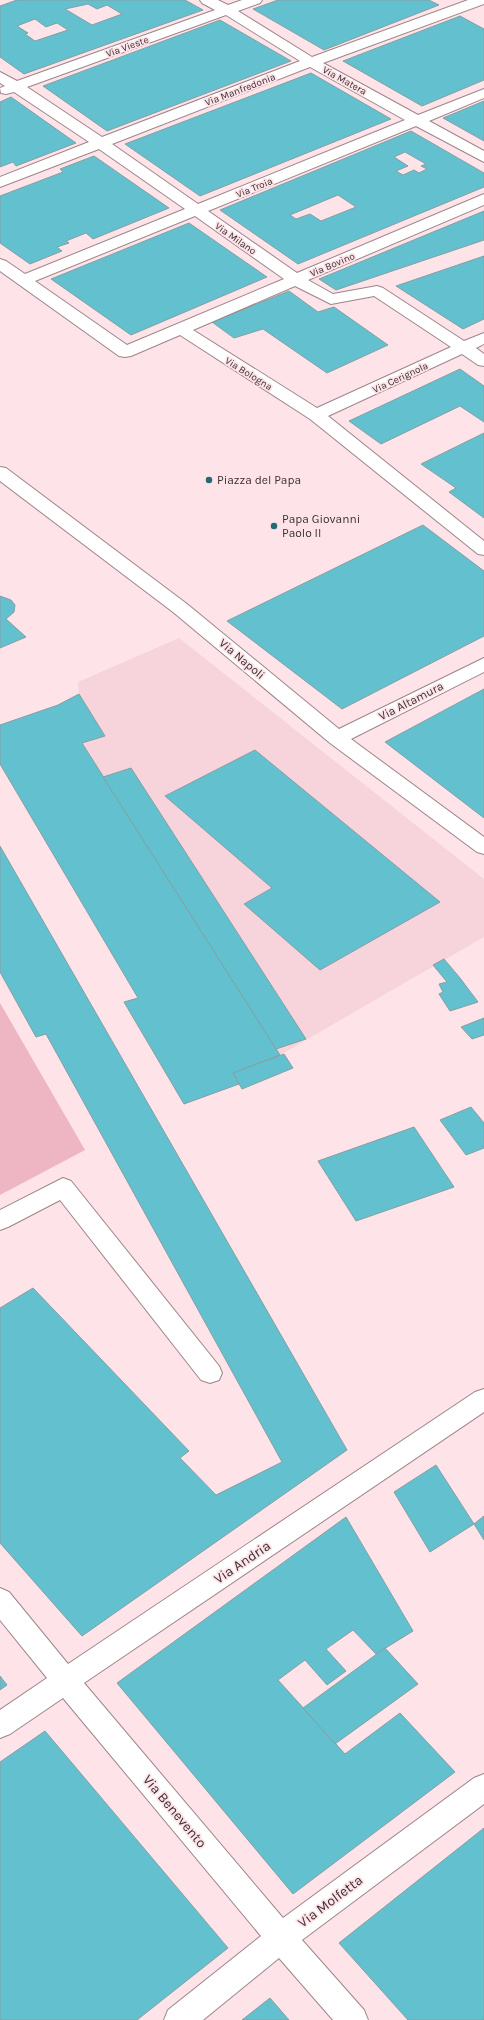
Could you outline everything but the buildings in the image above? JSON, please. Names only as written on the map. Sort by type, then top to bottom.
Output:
[{"type":"street","name":"Via Matera","points":[[208,0],[227,10],[311,62],[419,120],[484,158]]},
{"type":"street","name":"Via Vieste","points":[[0,92],[255,0]]},
{"type":"street","points":[[471,1],[484,12]]},
{"type":"street","name":"Via Manfredonia","points":[[0,182],[99,142],[471,1]]},
{"type":"street","name":"Via Milano","points":[[0,76],[99,142],[296,280],[331,299],[377,292],[465,347],[484,361]]},
{"type":"street","name":"Via Troia","points":[[24,280],[484,93]]},
{"type":"street","name":"Via Bovino","points":[[181,329],[484,199]]},
{"type":"street","points":[[0,264],[125,352],[181,329]]},
{"type":"street","name":"Via Bologna","points":[[181,329],[316,415],[484,550]]},
{"type":"street","name":"Via Cerignola","points":[[316,415],[484,338]]},
{"type":"street","name":"Via Napoli","points":[[0,472],[180,608],[337,738],[484,847]]},
{"type":"street","name":"Via Altamura","points":[[337,738],[484,664]]},
{"type":"street","points":[[0,1221],[63,1187],[210,1374]]},
{"type":"street","name":"Via Andria","points":[[0,1725],[484,1399]]},
{"type":"street","name":"Via Benevento","points":[[0,1600],[281,1938],[353,2020]]},
{"type":"street","name":"Via Molfetta","points":[[179,2020],[281,1938],[484,1787]]},
{"type":"shaded area","points":[[179,638],[484,879],[484,937],[280,1055],[82,743],[105,736],[79,694],[78,682]]},
{"type":"shaded area","points":[[0,1003],[85,1150],[0,1195]]},
{"type":"place","name":"Piazza del Papa","points":[[209,480]]},
{"type":"place","name":"Papa Giovanni Paolo II","points":[[274,526]]}]
